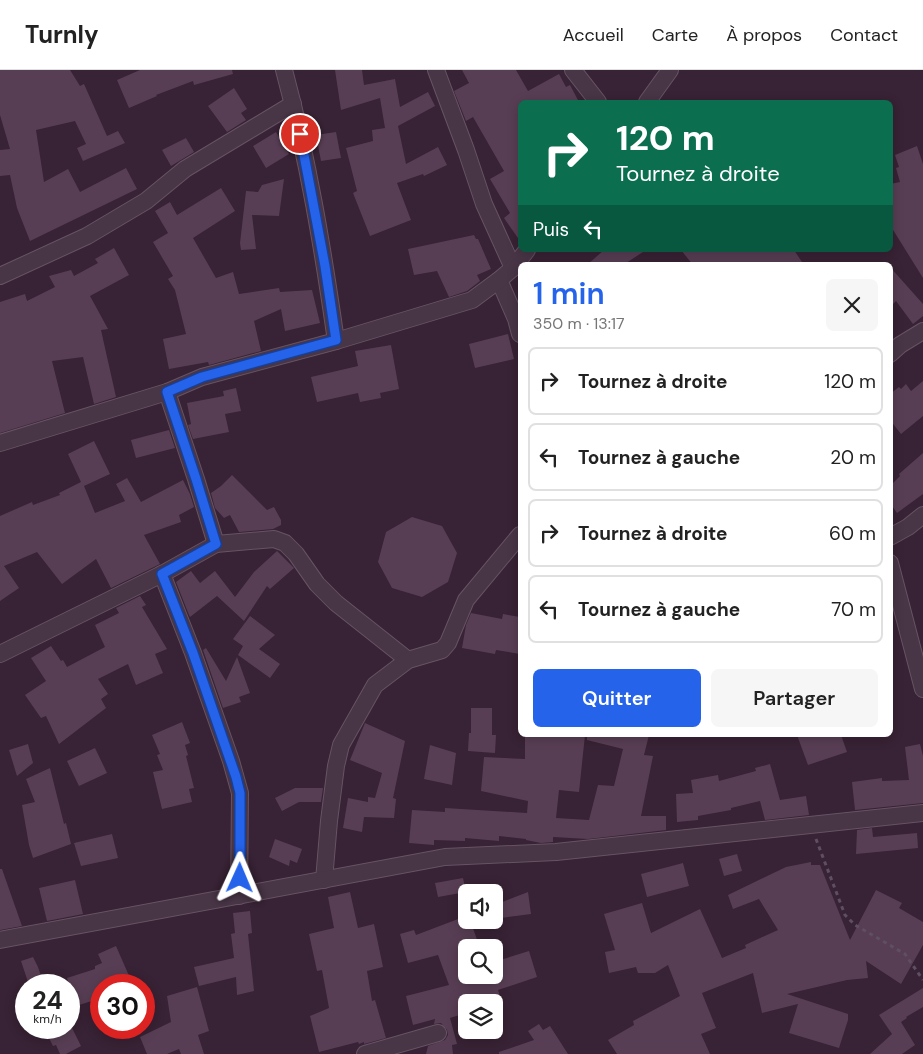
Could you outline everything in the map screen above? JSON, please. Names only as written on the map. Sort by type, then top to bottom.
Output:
[{"type":"street","points":[[284,70],[293,104],[325,266],[336,340]]},
{"type":"street","points":[[436,70],[484,204],[513,268]]},
{"type":"street","points":[[573,70],[596,100]]},
{"type":"street","points":[[649,100],[670,70]]},
{"type":"street","points":[[0,276],[87,236],[146,201],[185,169],[293,104]]},
{"type":"street","points":[[0,443],[167,392],[202,377],[472,300],[513,268],[526,252]]},
{"type":"street","points":[[498,280],[518,326]]},
{"type":"street","points":[[893,351],[923,331]]},
{"type":"street","points":[[167,392],[216,544]]},
{"type":"street","points":[[893,535],[908,527],[923,515]]},
{"type":"street","points":[[324,880],[329,821],[336,766],[341,746],[375,685],[408,660],[442,650],[448,643],[466,600],[518,537]]},
{"type":"street","points":[[0,654],[162,574],[216,544],[274,539],[285,543],[296,554],[316,584],[336,603],[408,660]]},
{"type":"street","points":[[162,574],[193,653],[240,793],[240,896]]},
{"type":"street","points":[[893,574],[923,689]]},
{"type":"street","points":[[0,940],[445,857],[556,852],[923,813]]},
{"type":"street","points":[[365,1054],[438,1033]]},
{"type":"path","points":[[811,826],[845,915],[855,925],[905,954],[923,980]]},
{"type":"building","points":[[0,70],[70,70],[80,86],[84,84],[107,136],[118,131],[125,143],[83,161],[77,148],[86,144],[75,121],[36,130],[44,182],[68,169],[80,192],[126,168],[137,189],[30,241],[17,208],[10,175],[0,176],[0,150],[10,149],[0,115]]},
{"type":"building","points":[[140,70],[232,70],[233,74],[194,85],[193,81],[129,108],[117,80]]},
{"type":"building","points":[[335,70],[362,70],[364,85],[395,79],[400,107],[428,92],[435,106],[398,126],[406,164],[438,147],[447,165],[424,176],[423,174],[397,183],[411,220],[370,236],[353,193],[357,191],[346,148],[373,141],[372,130],[385,128],[380,98],[341,110]]},
{"type":"building","points":[[462,70],[516,70],[528,91],[559,74],[566,87],[570,85],[578,100],[518,100],[518,238],[504,218],[510,213],[490,179],[504,171],[473,117],[466,121],[454,91],[469,83]]},
{"type":"building","points":[[234,88],[247,109],[241,113],[246,120],[227,132],[208,106]]},
{"type":"building","points":[[276,132],[289,154],[266,168],[253,146]]},
{"type":"building","points":[[336,132],[341,158],[321,161],[316,135]]},
{"type":"building","points":[[186,138],[194,152],[171,166],[162,150]]},
{"type":"building","points":[[917,146],[923,164],[923,278],[893,230],[893,183],[900,182],[896,168],[899,167],[895,155]]},
{"type":"building","points":[[284,179],[279,216],[252,215],[256,249],[241,250],[240,243],[246,191],[258,192],[262,185]]},
{"type":"building","points":[[221,188],[235,211],[193,238],[216,278],[233,272],[239,294],[279,288],[280,292],[312,290],[320,323],[285,331],[281,309],[254,321],[261,351],[209,365],[208,362],[169,369],[163,339],[186,334],[175,290],[168,279],[173,276],[153,242],[168,233],[155,211],[170,202],[177,215]]},
{"type":"building","points":[[474,235],[478,239],[491,269],[477,275],[480,281],[467,291],[449,297],[437,271],[414,275],[408,249]]},
{"type":"building","points":[[114,248],[129,275],[90,296],[108,329],[101,330],[116,397],[94,404],[83,357],[52,361],[65,413],[0,433],[0,302],[25,294],[27,301],[55,287],[49,276],[71,270],[74,276],[98,263],[95,259]]},
{"type":"building","points":[[602,252],[643,252],[628,262],[590,262]]},
{"type":"building","points":[[683,252],[795,252],[802,262],[691,262]]},
{"type":"building","points":[[893,270],[923,304],[923,316],[913,324],[896,301],[893,304]]},
{"type":"building","points":[[508,334],[514,359],[475,368],[469,344]]},
{"type":"building","points":[[391,345],[399,389],[380,393],[381,398],[360,402],[358,393],[317,402],[311,377],[358,366],[355,351]]},
{"type":"building","points":[[923,381],[923,416],[901,434],[893,424],[893,392],[899,387],[901,389],[906,384],[911,391]]},
{"type":"building","points":[[236,388],[241,411],[225,414],[229,432],[193,439],[188,425],[191,424],[187,403],[224,396],[223,391]]},
{"type":"building","points":[[169,430],[175,448],[136,458],[131,440]]},
{"type":"building","points":[[94,441],[110,474],[84,486],[95,513],[125,501],[116,484],[127,478],[141,502],[183,480],[194,507],[179,515],[181,522],[144,535],[160,564],[111,588],[96,559],[62,584],[37,552],[4,566],[19,588],[0,601],[0,516],[32,502],[33,505],[60,495],[59,493],[81,482],[68,454]]},
{"type":"building","points":[[923,453],[923,494],[897,513],[893,507],[893,483],[900,476],[899,474]]},
{"type":"building","points":[[232,475],[267,510],[274,507],[281,520],[281,525],[273,529],[239,532],[230,515],[224,518],[215,508],[211,493]]},
{"type":"building","points":[[412,517],[442,526],[457,553],[448,582],[422,597],[392,588],[378,562],[386,532]]},
{"type":"building","points":[[277,551],[294,568],[270,589],[267,586],[244,621],[217,596],[190,617],[176,582],[191,571],[200,583],[215,571],[235,597],[254,572]]},
{"type":"building","points":[[140,596],[146,605],[142,607],[167,649],[155,654],[163,673],[136,685],[128,664],[98,679],[108,694],[101,699],[106,708],[59,744],[46,716],[41,718],[25,695],[46,681],[31,658],[51,646],[67,667],[105,647],[95,625],[119,613],[116,608]]},
{"type":"building","points":[[471,613],[502,619],[503,614],[518,617],[518,654],[496,650],[495,654],[462,648],[466,625]]},
{"type":"building","points":[[250,616],[275,635],[259,649],[280,664],[270,678],[238,655],[243,646],[233,639]]},
{"type":"building","points":[[206,648],[226,681],[237,657],[250,693],[239,697],[241,702],[223,708],[203,650]]},
{"type":"building","points":[[471,708],[492,708],[492,735],[496,735],[495,753],[468,751],[469,733],[471,733]]},
{"type":"building","points":[[182,722],[190,743],[185,745],[194,788],[189,789],[192,802],[162,809],[153,772],[163,770],[157,755],[160,754],[152,735]]},
{"type":"building","points":[[365,723],[405,741],[393,798],[396,799],[394,818],[364,817],[362,832],[343,828],[348,798],[368,802],[368,797],[375,798],[382,773],[350,760]]},
{"type":"building","points":[[525,737],[585,737],[579,792],[559,790],[556,818],[589,820],[598,785],[614,786],[623,749],[587,740],[587,737],[648,737],[644,755],[653,756],[641,816],[666,816],[666,830],[588,839],[553,837],[553,842],[541,843],[499,836],[499,841],[465,838],[465,841],[434,840],[434,845],[409,843],[412,810],[445,812],[445,808],[527,813],[528,801],[481,791],[484,757],[525,759]]},
{"type":"building","points":[[798,737],[842,737],[847,752],[808,765]]},
{"type":"building","points":[[28,744],[33,763],[17,776],[9,750]]},
{"type":"building","points":[[920,744],[923,756],[923,803],[855,810],[852,782],[882,778],[882,781],[909,780],[905,747]]},
{"type":"building","points":[[430,745],[456,753],[452,785],[424,779]]},
{"type":"building","points":[[95,748],[107,773],[79,786],[67,761]]},
{"type":"building","points":[[770,764],[780,800],[806,796],[809,815],[765,820],[760,801],[731,808],[731,810],[698,816],[698,820],[677,822],[676,794],[693,793],[691,780],[718,775],[719,781],[756,771],[755,768]]},
{"type":"building","points":[[50,768],[71,844],[33,858],[22,805],[35,802],[26,779]]},
{"type":"building","points":[[295,788],[323,788],[321,802],[299,802],[282,811],[275,798]]},
{"type":"building","points":[[872,828],[873,837],[917,833],[918,848],[856,854],[857,830]]},
{"type":"building","points":[[112,834],[118,858],[81,866],[74,843]]},
{"type":"building","points":[[275,839],[302,849],[297,863],[290,860],[289,866],[269,857]]},
{"type":"building","points":[[737,854],[742,871],[724,876],[719,859]]},
{"type":"building","points":[[811,862],[811,865],[820,865],[850,940],[876,890],[902,903],[899,908],[923,922],[923,945],[901,984],[866,961],[868,978],[847,980],[787,994],[848,1014],[848,1020],[839,1048],[789,1033],[798,1004],[762,1013],[753,973],[702,993],[716,1028],[701,1034],[710,1054],[617,1054],[608,1040],[634,1025],[633,1021],[680,996],[668,965],[655,973],[638,973],[636,967],[609,973],[605,952],[615,950],[604,914],[642,903],[651,933],[700,909],[722,958],[746,948],[745,945],[778,930],[759,899],[733,909],[728,895],[786,867]]},
{"type":"building","points":[[683,863],[689,886],[647,897],[641,874]]},
{"type":"building","points":[[0,869],[2,869],[22,926],[0,930]]},
{"type":"building","points":[[463,878],[464,884],[458,884],[458,893],[438,897],[435,883]]},
{"type":"building","points":[[75,880],[83,914],[47,921],[39,888]]},
{"type":"building","points":[[350,892],[358,928],[374,924],[383,967],[367,971],[372,1001],[375,1000],[386,1038],[364,1044],[364,1042],[359,1044],[358,1042],[319,1052],[310,1016],[329,1008],[322,970],[317,971],[309,934],[334,928],[328,897]]},
{"type":"building","points":[[528,892],[531,914],[503,918],[503,902]]},
{"type":"building","points":[[250,911],[252,933],[248,934],[254,991],[237,995],[236,977],[199,986],[194,967],[234,958],[231,934],[235,933],[233,913]]},
{"type":"building","points":[[458,919],[458,929],[473,929],[477,939],[458,939],[458,984],[503,984],[503,959],[529,951],[537,977],[498,990],[499,994],[458,994],[458,1016],[450,1018],[457,1044],[452,1045],[453,1054],[426,1054],[428,1046],[445,1040],[448,1035],[447,1030],[441,1023],[434,1024],[435,1019],[413,1025],[406,996],[449,985],[438,955],[408,963],[400,934],[414,930],[416,935]]},
{"type":"building","points":[[116,946],[128,974],[90,974],[90,1002],[80,1005],[79,974],[95,969],[95,966],[102,963],[98,954]]},
{"type":"building","points":[[33,957],[40,974],[25,974],[21,961]]},
{"type":"building","points":[[197,987],[209,1031],[198,1035],[204,1054],[181,1054],[179,1049],[167,1054],[147,1054],[141,1039],[155,1039],[155,1030],[171,1022],[167,996]]},
{"type":"building","points":[[923,988],[923,1007],[901,1022],[915,1045],[902,1054],[870,1054],[892,1034],[879,1015]]},
{"type":"building","points":[[539,1024],[543,1030],[550,1026],[568,1054],[499,1054],[499,1052],[534,1040],[528,1031]]},
{"type":"building","points":[[50,1039],[78,1039],[81,1046],[66,1054],[60,1054],[56,1045],[53,1046]]},
{"type":"route","points":[[240,878],[240,793],[236,777],[193,653],[162,574],[216,544],[167,392],[202,377],[336,340],[325,266],[300,134]]}]
